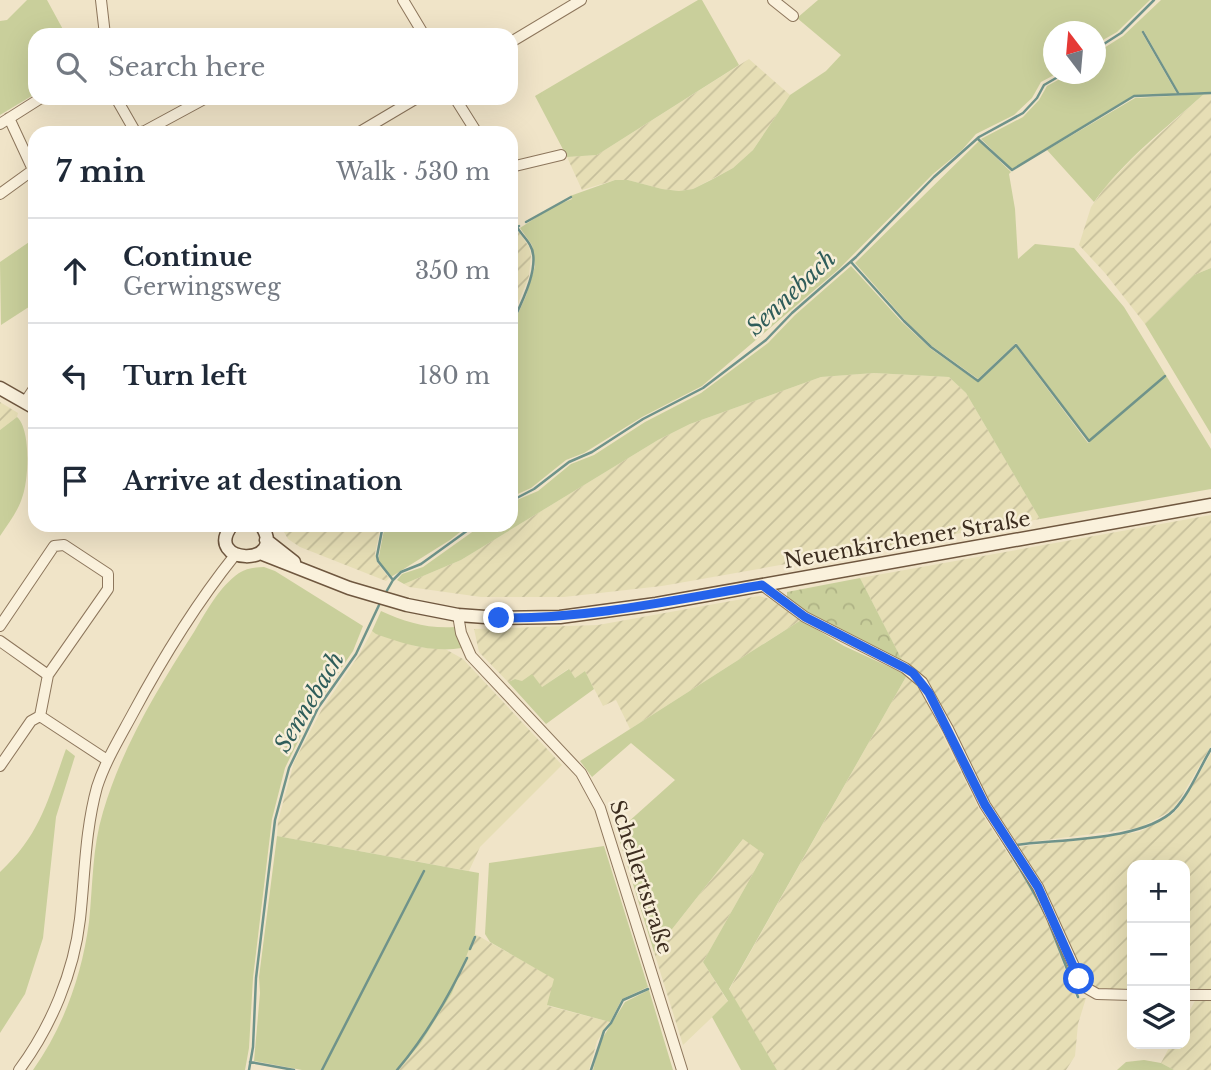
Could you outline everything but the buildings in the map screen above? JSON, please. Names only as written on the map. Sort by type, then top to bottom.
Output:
[{"type":"street","points":[[103,0],[105,28]]},
{"type":"street","points":[[404,0],[420,28]]},
{"type":"street","points":[[518,37],[581,0]]},
{"type":"street","points":[[774,0],[793,16]]},
{"type":"street","points":[[28,161],[5,121],[30,105]]},
{"type":"street","points":[[120,105],[133,126]]},
{"type":"street","points":[[154,126],[193,105]]},
{"type":"street","points":[[370,126],[405,105]]},
{"type":"street","points":[[459,105],[473,126]]},
{"type":"street","points":[[518,165],[561,155]]},
{"type":"street","points":[[0,194],[28,176]]},
{"type":"street","points":[[0,388],[28,404]]},
{"type":"street","name":"Neuenkirchener Straße","points":[[260,553],[322,578],[383,598],[458,615],[532,618],[587,615],[1211,505]]},
{"type":"street","points":[[228,532],[229,547],[235,555],[248,558],[260,553],[266,540],[265,532]]},
{"type":"street","name":"Neuenkirchener Straße","points":[[266,540],[290,560],[322,578]]},
{"type":"street","points":[[0,626],[54,546],[64,545],[108,575],[108,589],[48,675],[40,716],[31,721],[2,758]]},
{"type":"street","points":[[19,1070],[46,1028],[65,984],[80,921],[86,837],[98,785],[107,760],[181,631],[207,590],[235,555]]},
{"type":"street","points":[[762,585],[805,617],[905,668],[922,682],[985,805],[1038,887],[1083,986],[1097,994],[1127,995]]},
{"type":"street","name":"Schellertstraße","points":[[458,615],[461,633],[471,656],[581,773],[592,790],[600,808],[682,1070]]},
{"type":"street","points":[[0,640],[48,675]]},
{"type":"street","points":[[40,716],[107,760]]},
{"type":"street","points":[[1190,995],[1211,995]]},
{"type":"shaded area","points":[[749,59],[790,95],[753,150],[733,168],[693,189],[679,191],[628,180],[615,180],[582,190],[567,157],[597,155]]},
{"type":"shaded area","points":[[1211,93],[1211,268],[1194,275],[1145,324],[1079,245],[1091,207],[1106,186],[1204,94]]},
{"type":"shaded area","points":[[518,230],[531,255],[529,276],[518,304]]},
{"type":"shaded area","points":[[874,373],[949,377],[966,393],[1040,519],[662,586],[564,597],[481,597],[409,587],[404,584],[461,560],[507,532],[518,532],[518,525],[658,440],[690,424],[821,377]]},
{"type":"shaded area","points":[[0,402],[18,413],[17,417],[0,430]]},
{"type":"shaded area","points":[[1211,515],[1211,746],[1179,801],[1171,811],[1139,828],[1015,844],[990,803],[953,728],[925,680],[903,662],[860,578]]},
{"type":"shaded area","points":[[284,532],[380,532],[375,553],[377,562],[389,578],[386,581],[300,547],[288,539]]},
{"type":"shaded area","points":[[759,596],[770,599],[801,620],[630,729],[616,700],[603,706],[585,671],[575,678],[568,669],[542,687],[515,679],[508,682],[479,652],[474,629],[598,625]]},
{"type":"shaded area","points":[[372,631],[418,647],[447,650],[463,659],[562,765],[480,847],[469,871],[277,836],[278,821],[294,762],[322,709]]},
{"type":"shaded area","points":[[907,675],[919,684],[933,707],[931,711],[979,809],[1032,891],[1046,919],[1076,998],[1086,998],[1078,1024],[1075,1056],[1066,1070],[777,1070],[729,990]]},
{"type":"shaded area","points":[[1211,753],[1211,992],[1190,992],[1190,860],[1127,860],[1127,992],[1098,991],[1086,983],[1056,914],[1017,847],[1139,832],[1173,814]]},
{"type":"shaded area","points":[[744,838],[764,854],[703,962],[728,1002],[683,1045],[654,952]]},
{"type":"shaded area","points":[[475,934],[555,979],[548,1006],[610,1022],[597,1041],[589,1070],[398,1070],[421,1043],[452,993]]},
{"type":"shaded area","points":[[1196,999],[1211,999],[1211,1070],[1174,1070],[1161,1063],[1168,1049],[1190,1049],[1190,1010]]},
{"type":"green space","points":[[27,0],[47,0],[62,28],[28,28],[28,98],[0,115],[0,21],[7,20]]},
{"type":"green space","points":[[702,0],[739,65],[597,155],[567,157],[535,96]]},
{"type":"green space","points":[[818,0],[1150,0],[1117,32],[1106,38],[1106,21],[1043,21],[1043,81],[1032,98],[1014,115],[976,134],[839,269],[702,386],[642,417],[584,453],[566,460],[531,488],[518,494],[518,314],[535,266],[532,245],[520,228],[552,207],[572,199],[570,196],[615,180],[628,180],[679,191],[693,189],[733,168],[753,150],[790,95],[826,71],[841,55],[797,18]]},
{"type":"green space","points":[[1161,0],[1211,0],[1211,92],[1179,93],[1144,31],[1142,33],[1177,94],[1134,95],[1012,169],[981,139],[1023,117],[1051,84],[1106,84],[1106,47],[1123,36]]},
{"type":"green space","points":[[1204,94],[1132,158],[1094,202],[1047,150],[1135,98]]},
{"type":"green space","points":[[979,141],[1011,172],[1009,174],[1015,209],[1018,259],[1035,244],[1074,248],[1124,307],[1211,449],[1211,489],[1040,519],[966,393],[949,377],[874,373],[821,377],[690,424],[658,440],[518,525],[518,500],[538,491],[571,464],[594,455],[645,422],[701,393],[768,343],[795,315],[851,266],[902,322],[931,349],[978,382],[1016,347],[1088,443],[1090,442],[1016,343],[978,379],[932,346],[905,320],[855,263]]},
{"type":"green space","points":[[28,243],[28,308],[1,325],[0,262]]},
{"type":"green space","points":[[1211,268],[1211,434],[1145,324],[1194,275]]},
{"type":"green space","points":[[17,417],[22,423],[27,443],[26,479],[18,508],[0,536],[0,430]]},
{"type":"green space","points":[[384,532],[460,532],[391,577],[378,561]]},
{"type":"green space","points":[[472,532],[507,532],[461,560],[404,584],[397,580],[402,574],[423,567]]},
{"type":"green space","points":[[264,567],[275,571],[363,626],[353,651],[315,707],[285,768],[272,819],[245,1070],[33,1070],[54,1036],[82,961],[99,826],[120,764],[142,719],[208,608],[242,571]]},
{"type":"green space","points":[[860,578],[903,662],[805,612],[787,597],[787,592]]},
{"type":"green space","points":[[381,611],[417,624],[455,627],[462,648],[429,648],[376,634],[372,631]]},
{"type":"green space","points":[[801,620],[844,646],[907,675],[729,989],[777,1070],[741,1070],[712,1017],[728,1001],[703,962],[764,854],[743,839],[654,952],[617,832],[675,780],[631,743],[592,777],[580,761]]},
{"type":"green space","points":[[569,669],[575,678],[585,671],[594,689],[546,724],[508,682],[515,679],[522,681],[532,674],[542,687]]},
{"type":"green space","points":[[66,749],[75,756],[56,817],[43,938],[25,994],[0,1033],[0,872],[34,830]]},
{"type":"green space","points":[[277,836],[479,873],[475,934],[452,993],[421,1043],[398,1070],[302,1070],[254,1061],[259,977]]},
{"type":"green space","points":[[604,846],[648,987],[622,999],[610,1022],[547,1005],[554,979],[490,942],[485,934],[489,863]]},
{"type":"green space","points":[[649,990],[673,1070],[593,1070],[600,1042],[625,1002]]},
{"type":"green space","points":[[1144,1060],[1161,1063],[1174,1070],[1117,1070],[1126,1062]]},
{"type":"waterway","name":"Sennebach","points":[[1106,43],[1121,33],[1154,0]]},
{"type":"waterway","points":[[1143,32],[1178,93]]},
{"type":"waterway","name":"Sennebach","points":[[518,497],[534,489],[569,462],[592,452],[643,419],[703,388],[766,340],[792,313],[856,257],[934,177],[979,137],[1023,113],[1046,84]]},
{"type":"waterway","points":[[978,139],[1012,170],[1134,96],[1211,93]]},
{"type":"waterway","points":[[526,222],[571,197]]},
{"type":"waterway","points":[[518,228],[530,245],[533,263],[532,274],[518,309]]},
{"type":"waterway","points":[[851,262],[931,347],[978,381],[1016,345],[1089,441],[1165,376]]},
{"type":"waterway","points":[[382,532],[378,561],[393,580]]},
{"type":"waterway","name":"Sennebach","points":[[385,594],[401,572],[421,564],[465,532]]},
{"type":"waterway","name":"Sennebach","points":[[249,1070],[253,1047],[256,978],[275,820],[289,768],[318,708],[356,654],[380,603]]},
{"type":"waterway","points":[[1016,845],[1100,837],[1142,828],[1160,820],[1180,803],[1211,749]]},
{"type":"waterway","points":[[963,771],[1045,914]]},
{"type":"waterway","points":[[322,1070],[424,871]]},
{"type":"waterway","points":[[1049,923],[1078,997]]},
{"type":"waterway","points":[[470,949],[475,937]]},
{"type":"waterway","points":[[397,1070],[436,1016],[467,958]]},
{"type":"waterway","points":[[591,1070],[604,1031],[623,1000],[648,989]]},
{"type":"waterway","points":[[250,1062],[294,1070]]},
{"type":"route","points":[[499,618],[587,615],[762,585],[805,617],[905,668],[922,682],[929,693],[985,805],[1038,887],[1079,979]]}]
